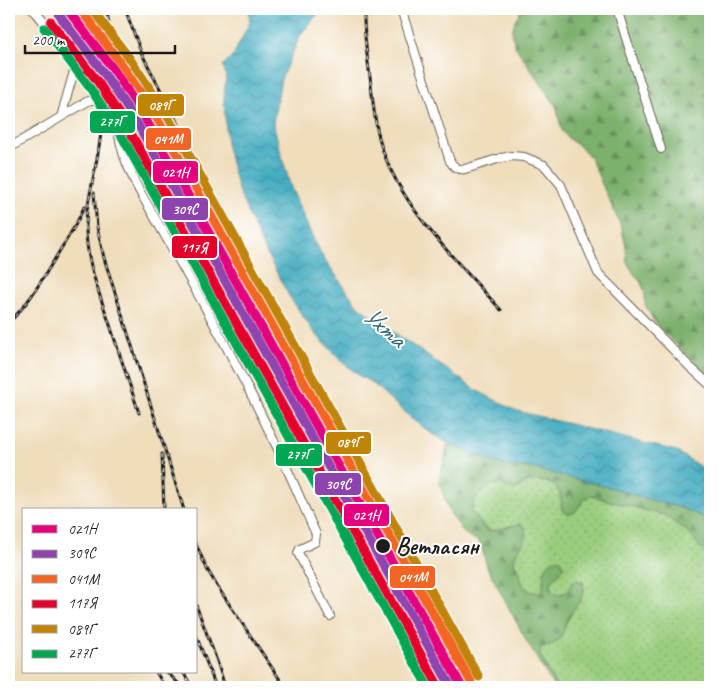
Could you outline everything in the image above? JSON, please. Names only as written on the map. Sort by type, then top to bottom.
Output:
[{"type":"street","points":[[33,9],[78,57],[62,117]]},
{"type":"street","points":[[401,9],[453,166],[460,170],[465,170],[512,156],[524,157],[544,165],[560,185],[598,273],[689,366],[710,384]]},
{"type":"street","points":[[617,9],[661,149]]},
{"type":"street","points":[[9,148],[91,100],[97,99],[105,102],[112,110],[123,154],[133,179],[238,369],[274,440],[316,534],[315,542],[300,549],[298,555],[330,616]]},
{"type":"green space","points":[[522,9],[710,9],[710,376],[663,332],[652,318],[645,304],[645,292],[627,262],[622,229],[590,157],[562,131],[556,106],[515,46],[512,32],[515,20]]},
{"type":"green space","points":[[448,443],[506,466],[532,468],[624,491],[682,508],[703,517],[710,522],[710,558],[686,530],[664,515],[591,496],[585,498],[574,513],[568,514],[562,510],[560,494],[556,487],[548,482],[533,480],[515,489],[500,484],[492,485],[481,493],[474,500],[472,512],[485,529],[497,530],[521,524],[525,527],[524,542],[514,561],[520,573],[522,583],[526,588],[534,592],[541,592],[545,569],[553,560],[561,560],[564,566],[551,582],[551,591],[562,594],[569,590],[571,583],[577,580],[583,582],[584,591],[565,625],[561,638],[553,644],[542,647],[539,653],[555,684],[562,687],[554,687],[527,642],[487,567],[479,541],[464,533],[450,513],[439,481]]},
{"type":"green space","points":[[533,480],[549,483],[556,487],[561,496],[562,510],[580,506],[585,498],[591,496],[664,515],[686,530],[710,558],[710,687],[562,687],[555,684],[539,653],[541,647],[553,644],[561,638],[565,625],[584,591],[583,582],[564,594],[551,591],[551,582],[561,572],[543,578],[544,586],[541,592],[527,590],[521,582],[519,571],[514,561],[517,552],[525,541],[513,525],[498,530],[489,530],[482,525],[472,512],[474,500],[492,485],[500,483],[515,489]]},
{"type":"water","points":[[248,9],[322,9],[301,34],[281,79],[273,123],[290,185],[310,232],[323,257],[357,305],[476,390],[514,410],[676,451],[710,473],[710,522],[682,508],[532,468],[506,466],[448,443],[431,433],[371,382],[361,377],[342,362],[313,331],[289,296],[262,245],[238,190],[227,147],[224,99],[226,76],[223,65],[234,54],[248,26],[250,21]]},
{"type":"railway","points":[[58,9],[87,45],[100,76],[103,114],[87,210],[86,239],[95,281],[139,413]]},
{"type":"railway","points":[[106,9],[121,60],[138,92],[167,137]]},
{"type":"railway","points":[[125,9],[141,52],[192,151]]},
{"type":"railway","points":[[364,9],[364,26],[375,120],[381,145],[390,168],[416,212],[432,233],[501,310]]},
{"type":"railway","points":[[94,193],[97,227],[104,258],[183,508]]},
{"type":"railway","points":[[9,322],[17,315],[36,289],[73,230],[84,207]]},
{"type":"railway","points":[[162,454],[164,508]]},
{"type":"railway","points":[[198,549],[217,586],[285,687]]},
{"type":"railway","points":[[198,610],[225,687]]},
{"type":"railway","points":[[198,640],[216,687]]},
{"type":"railway","points":[[157,674],[165,687]]},
{"type":"railway","points":[[169,674],[182,687]]},
{"type":"railway","points":[[184,674],[192,687]]},
{"type":"transit line","name":"021Н","points":[[67,9],[114,70],[145,118],[462,687]]},
{"type":"transit line","name":"041М","points":[[80,9],[122,65],[154,113],[471,682]]},
{"type":"transit line","name":"089Г","points":[[92,9],[130,59],[163,108],[479,677]]},
{"type":"transit line","name":"309С","points":[[59,15],[106,76],[137,123],[451,687]]},
{"type":"transit line","name":"117Я","points":[[51,22],[98,82],[128,128],[439,687]]},
{"type":"transit line","name":"277Г","points":[[44,28],[90,88],[120,133],[428,687]]},
{"type":"place","name":"Ветласян","points":[[383,546]]},
{"type":"water label","name":"Ухта","points":[[385,326]]}]
